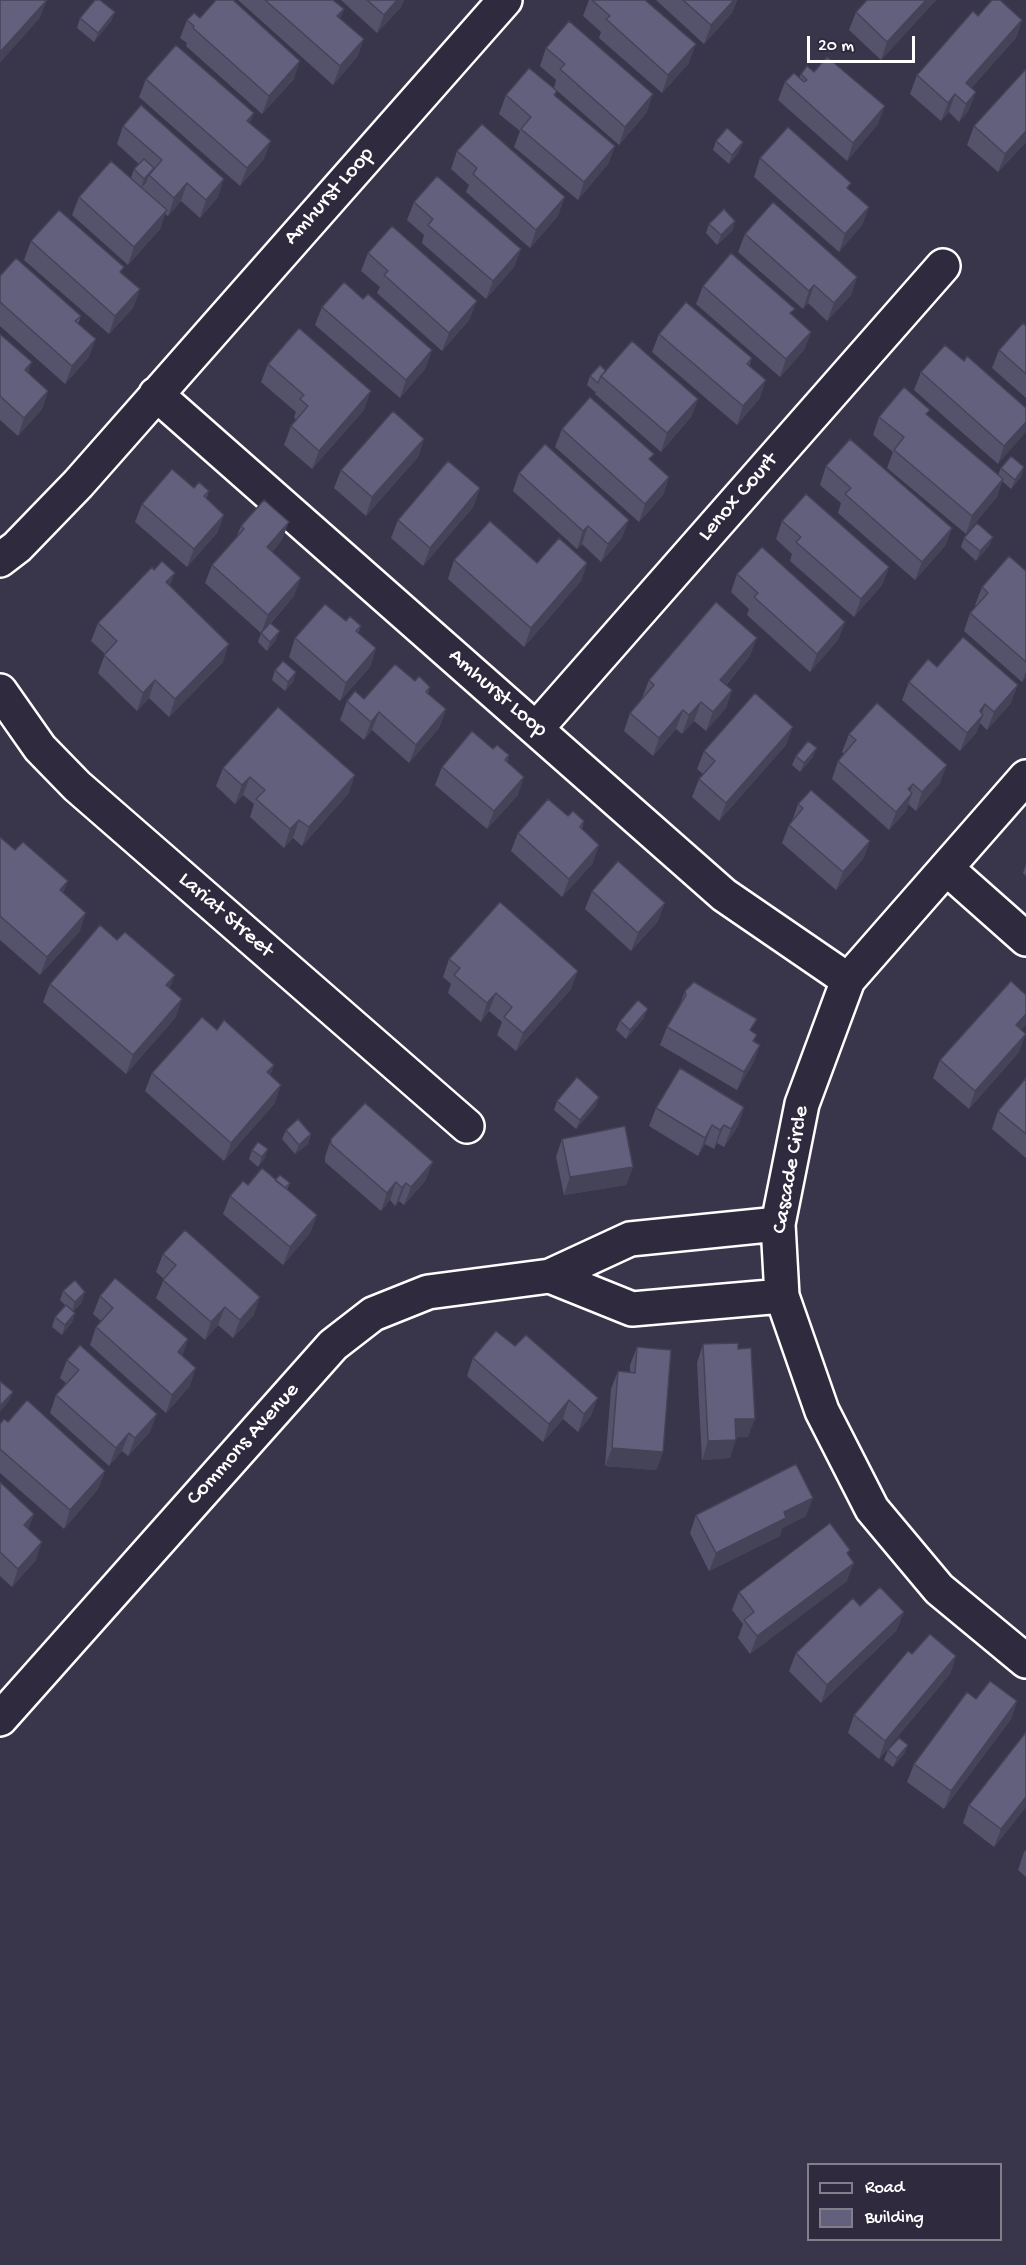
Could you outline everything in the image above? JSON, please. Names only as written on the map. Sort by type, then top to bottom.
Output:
[{"type":"street","name":"Amhurst Loop","points":[[0,560],[17,547],[78,484],[505,0]]},
{"type":"street","name":"Lenox Court","points":[[536,729],[943,266]]},
{"type":"street","name":"Amhurst Loop","points":[[156,394],[724,895],[848,980]]},
{"type":"street","name":"Lariat Street","points":[[0,690],[40,748],[77,786],[466,1126]]},
{"type":"street","name":"Cascade Circle","points":[[1026,777],[848,980],[802,1104],[778,1224],[782,1296],[822,1411],[872,1509],[939,1589],[1026,1661]]},
{"type":"street","points":[[946,868],[1026,939]]},
{"type":"street","name":"Commons Avenue","points":[[0,1719],[333,1345],[373,1314],[428,1292],[550,1276],[630,1239],[778,1224]]},
{"type":"street","name":"Commons Avenue","points":[[550,1276],[632,1309],[782,1296]]},
{"type":"building","points":[[0,0],[47,0],[0,52]]},
{"type":"building","points":[[95,0],[100,0],[115,12],[98,33],[80,18]]},
{"type":"building","points":[[216,0],[233,0],[300,61],[269,96],[187,20],[194,13],[200,18]]},
{"type":"building","points":[[265,0],[333,0],[344,9],[337,16],[364,39],[340,66]]},
{"type":"building","points":[[367,0],[397,0],[384,15]]},
{"type":"building","points":[[592,0],[645,0],[696,44],[668,75],[606,19],[610,16]]},
{"type":"building","points":[[683,0],[734,0],[711,25]]},
{"type":"building","points":[[867,0],[926,0],[887,42],[856,12]]},
{"type":"building","points":[[992,0],[1000,0],[1022,20],[966,83],[976,92],[966,104],[955,94],[948,103],[917,75],[973,11],[978,16]]},
{"type":"building","points":[[569,21],[653,94],[625,127],[560,69],[565,64],[546,48]]},
{"type":"building","points":[[176,45],[254,113],[247,121],[271,141],[247,168],[146,79]]},
{"type":"building","points":[[827,57],[885,106],[853,143],[785,82],[794,73],[804,82],[807,80],[801,74],[807,66],[814,72]]},
{"type":"building","points":[[529,68],[557,91],[554,95],[615,146],[584,182],[521,129],[531,117],[506,95]]},
{"type":"building","points":[[1026,69],[1026,131],[1005,154],[974,126]]},
{"type":"building","points":[[141,105],[224,179],[206,200],[187,183],[174,198],[149,175],[162,160],[123,126]]},
{"type":"building","points":[[482,124],[565,197],[536,230],[473,174],[477,168],[457,151]]},
{"type":"building","points":[[788,127],[851,183],[847,188],[869,207],[845,234],[760,158]]},
{"type":"building","points":[[727,128],[743,142],[732,155],[716,141]]},
{"type":"building","points":[[144,159],[154,168],[144,179],[134,169]]},
{"type":"building","points":[[111,161],[167,210],[134,247],[79,197]]},
{"type":"building","points":[[437,176],[521,249],[493,281],[428,225],[433,219],[414,202]]},
{"type":"building","points":[[773,202],[857,277],[834,303],[814,285],[809,291],[745,234]]},
{"type":"building","points":[[724,209],[735,221],[721,235],[709,224]]},
{"type":"building","points":[[59,210],[124,267],[120,272],[140,289],[115,316],[31,241]]},
{"type":"building","points":[[392,226],[477,301],[449,333],[384,275],[388,271],[368,253]]},
{"type":"building","points":[[731,253],[795,309],[790,313],[811,332],[786,359],[703,286]]},
{"type":"building","points":[[16,258],[81,316],[75,321],[96,339],[72,366],[0,302],[0,276]]},
{"type":"building","points":[[344,282],[363,299],[368,294],[432,350],[406,380],[322,307]]},
{"type":"building","points":[[686,302],[752,358],[747,364],[766,380],[743,406],[659,334]]},
{"type":"building","points":[[1023,323],[1026,326],[1026,374],[999,350]]},
{"type":"building","points":[[299,328],[371,391],[319,451],[291,426],[308,406],[300,399],[304,395],[268,364]]},
{"type":"building","points":[[0,334],[32,362],[25,370],[48,391],[24,418],[0,396]]},
{"type":"building","points":[[632,341],[698,399],[667,433],[601,376]]},
{"type":"building","points":[[945,345],[964,361],[967,356],[1026,408],[1026,422],[1004,446],[921,372]]},
{"type":"building","points":[[600,365],[606,371],[598,383],[590,376]]},
{"type":"building","points":[[904,387],[930,410],[926,414],[1003,479],[972,516],[894,450],[904,437],[879,417]]},
{"type":"building","points":[[590,397],[654,454],[649,459],[669,477],[645,504],[562,429]]},
{"type":"building","points":[[393,411],[424,439],[372,497],[341,470]]},
{"type":"building","points":[[850,439],[952,528],[922,562],[845,494],[851,488],[826,466]]},
{"type":"building","points":[[545,444],[629,520],[608,544],[588,526],[583,531],[519,473]]},
{"type":"building","points":[[1011,456],[1024,467],[1015,480],[1001,468]]},
{"type":"building","points":[[448,461],[480,488],[430,548],[398,520]]},
{"type":"building","points":[[172,469],[194,488],[199,482],[209,491],[204,496],[224,515],[194,549],[142,504]]},
{"type":"building","points":[[806,494],[889,567],[861,599],[796,542],[801,537],[782,521]]},
{"type":"building","points":[[264,500],[289,522],[267,547],[301,578],[268,615],[212,565],[244,529],[241,526]]},
{"type":"building","points":[[490,521],[537,563],[559,538],[587,563],[531,628],[454,560]]},
{"type":"building","points":[[977,523],[993,537],[980,551],[964,538]]},
{"type":"building","points":[[762,547],[845,622],[817,654],[754,597],[758,593],[737,574]]},
{"type":"building","points":[[1009,556],[1026,571],[1026,662],[970,613],[988,593],[982,587]]},
{"type":"building","points":[[162,561],[175,573],[166,582],[229,644],[175,699],[155,680],[143,693],[104,655],[117,641],[98,623],[152,567],[154,570]]},
{"type":"building","points":[[716,602],[757,638],[720,680],[732,690],[713,712],[701,702],[689,715],[683,710],[659,738],[630,713],[654,685],[649,680]]},
{"type":"building","points":[[325,604],[346,621],[350,616],[361,626],[356,631],[376,648],[346,683],[295,638]]},
{"type":"building","points":[[270,623],[280,631],[270,642],[261,633]]},
{"type":"building","points":[[963,637],[1018,685],[994,712],[985,704],[980,711],[983,715],[967,733],[909,682],[928,659],[937,667]]},
{"type":"building","points":[[283,661],[296,672],[288,682],[275,670]]},
{"type":"building","points":[[395,664],[415,681],[419,676],[430,687],[426,692],[446,709],[416,745],[379,712],[371,722],[347,701],[355,691],[364,699]]},
{"type":"building","points":[[755,693],[793,727],[726,803],[699,779],[715,761],[704,751]]},
{"type":"building","points":[[877,703],[947,765],[922,792],[913,784],[908,789],[912,793],[896,812],[838,761],[856,740],[849,734]]},
{"type":"building","points":[[278,707],[355,775],[309,827],[299,820],[290,829],[256,799],[265,790],[250,777],[242,785],[223,768]]},
{"type":"building","points":[[472,731],[493,749],[497,745],[509,755],[505,760],[524,777],[494,811],[442,767]]},
{"type":"building","points":[[808,741],[817,748],[804,763],[796,756]]},
{"type":"building","points":[[811,790],[870,841],[843,872],[789,825],[803,808],[798,804]]},
{"type":"building","points":[[548,799],[568,816],[573,811],[584,821],[580,827],[599,845],[569,879],[518,833]]},
{"type":"building","points":[[0,837],[15,850],[23,842],[68,881],[60,890],[86,913],[47,957],[0,916]]},
{"type":"building","points":[[618,861],[665,903],[638,933],[592,891]]},
{"type":"building","points":[[500,902],[578,971],[523,1033],[504,1017],[512,1007],[496,993],[487,1003],[454,975],[460,968],[449,959]]},
{"type":"building","points":[[100,925],[117,940],[125,932],[175,975],[166,985],[182,999],[133,1055],[50,984]]},
{"type":"building","points":[[1011,981],[1026,995],[1026,1014],[1016,1025],[1026,1034],[975,1091],[940,1060]]},
{"type":"building","points":[[694,982],[757,1019],[750,1030],[757,1035],[753,1041],[760,1045],[744,1072],[667,1027],[686,995],[685,991]]},
{"type":"building","points":[[638,1000],[648,1009],[630,1030],[620,1021]]},
{"type":"building","points":[[202,1017],[217,1030],[224,1020],[274,1065],[267,1072],[281,1085],[231,1143],[152,1073]]},
{"type":"building","points":[[680,1068],[744,1107],[731,1129],[724,1125],[720,1130],[712,1125],[705,1138],[656,1108]]},
{"type":"building","points":[[577,1077],[599,1097],[580,1120],[557,1101]]},
{"type":"building","points":[[1026,1078],[1026,1134],[998,1111]]},
{"type":"building","points":[[365,1103],[433,1162],[411,1187],[406,1183],[402,1188],[396,1182],[387,1193],[331,1144],[331,1139]]},
{"type":"building","points":[[298,1119],[311,1134],[299,1145],[286,1130]]},
{"type":"building","points":[[625,1126],[633,1167],[570,1177],[562,1139]]},
{"type":"building","points":[[258,1142],[268,1149],[262,1157],[252,1150]]},
{"type":"building","points":[[262,1168],[317,1215],[290,1247],[230,1196],[243,1181],[248,1185]]},
{"type":"building","points":[[280,1175],[290,1183],[285,1188],[275,1180]]},
{"type":"building","points":[[185,1230],[260,1297],[240,1320],[225,1307],[211,1322],[163,1280],[176,1265],[163,1254]]},
{"type":"building","points":[[115,1278],[188,1339],[178,1352],[196,1368],[172,1395],[96,1327],[113,1308],[100,1296]]},
{"type":"building","points":[[75,1280],[85,1292],[75,1302],[63,1291]]},
{"type":"building","points":[[66,1305],[75,1313],[65,1325],[55,1317]]},
{"type":"building","points":[[496,1331],[515,1346],[526,1335],[598,1398],[584,1414],[569,1400],[549,1424],[473,1358]]},
{"type":"building","points":[[738,1343],[738,1349],[751,1348],[755,1419],[735,1419],[736,1440],[708,1441],[703,1344]]},
{"type":"building","points":[[80,1345],[157,1414],[135,1438],[129,1433],[116,1448],[56,1395],[79,1370],[67,1360]]},
{"type":"building","points":[[637,1347],[671,1350],[663,1452],[612,1448],[618,1371],[635,1373]]},
{"type":"building","points":[[0,1381],[13,1392],[0,1406]]},
{"type":"building","points":[[27,1400],[105,1471],[70,1510],[0,1449],[0,1424],[4,1419],[8,1422]]},
{"type":"building","points":[[796,1464],[813,1498],[784,1512],[786,1518],[716,1553],[696,1515]]},
{"type":"building","points":[[0,1482],[34,1514],[24,1525],[42,1542],[18,1569],[0,1552]]},
{"type":"building","points":[[830,1523],[850,1550],[847,1553],[854,1563],[757,1636],[744,1620],[754,1612],[739,1592]]},
{"type":"building","points":[[880,1587],[904,1612],[827,1685],[796,1653],[853,1598],[860,1606]]},
{"type":"building","points":[[930,1634],[956,1656],[885,1741],[854,1715],[908,1651],[912,1654]]},
{"type":"building","points":[[990,1681],[1017,1701],[951,1791],[914,1764],[967,1692],[976,1699]]},
{"type":"building","points":[[1026,1732],[1026,1797],[1001,1829],[969,1805]]},
{"type":"building","points":[[899,1738],[908,1745],[897,1758],[888,1750]]}]
